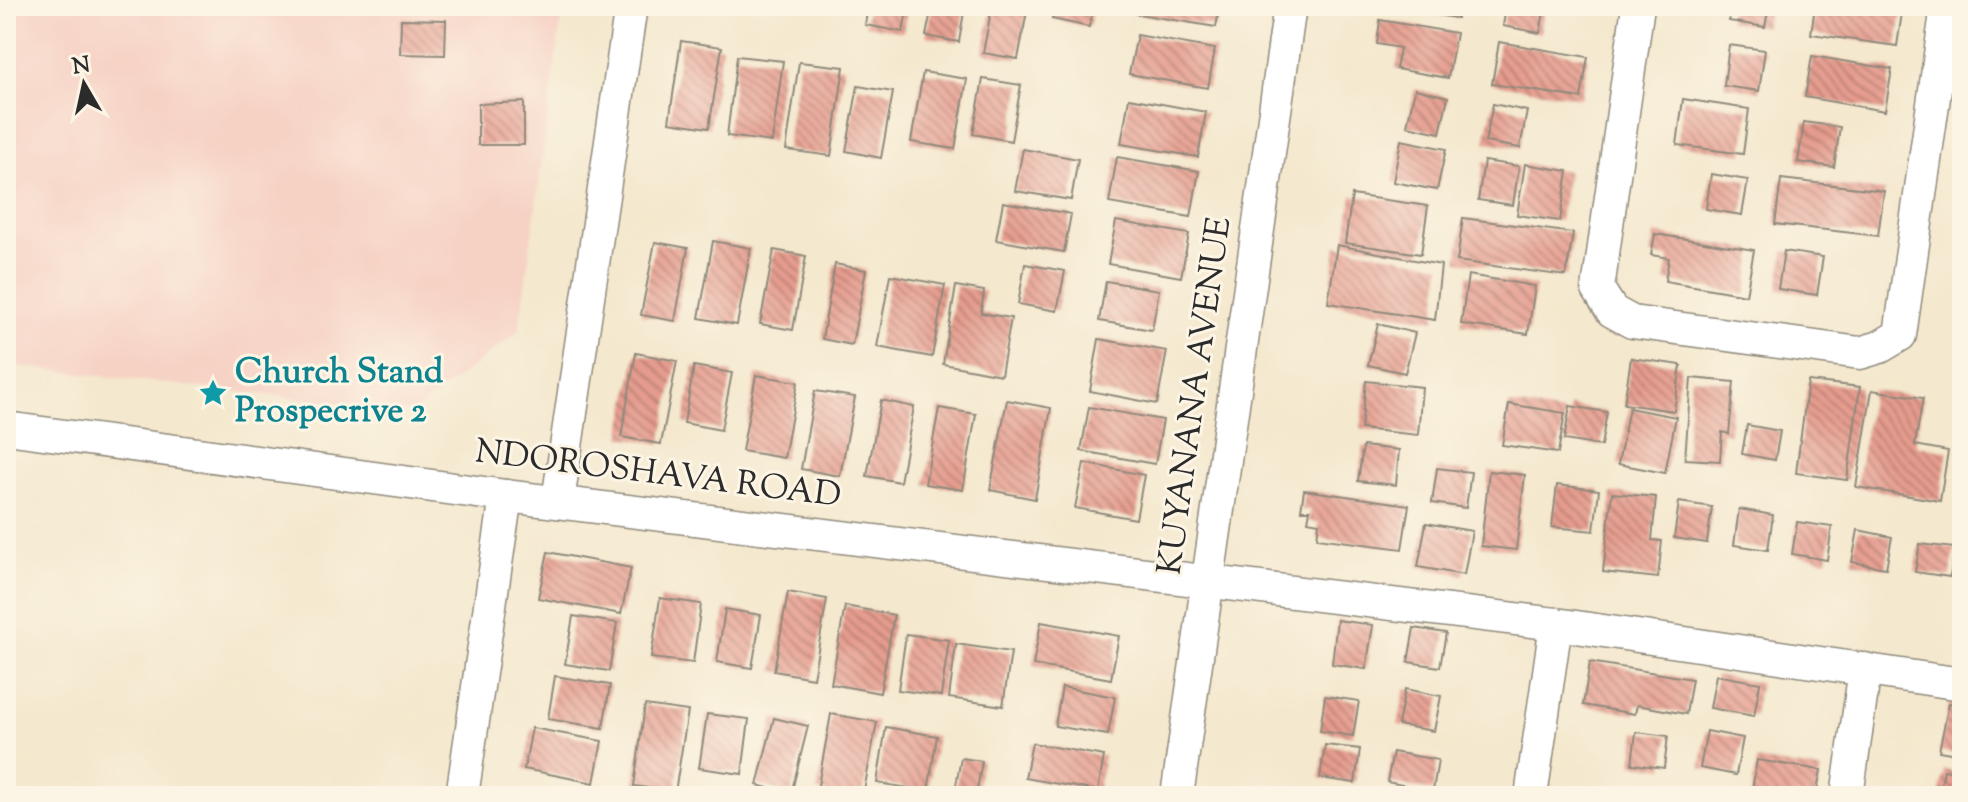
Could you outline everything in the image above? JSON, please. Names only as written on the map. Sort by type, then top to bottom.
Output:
[{"type":"street","points":[[558,501],[631,6]]},
{"type":"street","name":"KUYANANA AVENUE","points":[[1177,796],[1290,6]]},
{"type":"street","points":[[1638,6],[1598,289],[1612,311],[1632,322],[1860,353],[1880,347],[1900,335],[1947,6]]},
{"type":"street","name":"NDOROSHAVA ROAD","points":[[6,428],[506,496],[1556,624],[1962,684]]},
{"type":"street","points":[[462,796],[506,496]]},
{"type":"street","points":[[1531,796],[1556,624]]},
{"type":"street","points":[[1847,796],[1865,669]]},
{"type":"shaded area","points":[[6,6],[563,6],[519,331],[413,412],[6,365]]},
{"type":"building","points":[[868,6],[908,6],[903,32],[865,25]]},
{"type":"building","points":[[932,6],[965,6],[959,42],[926,36]]},
{"type":"building","points":[[992,6],[1028,6],[1018,59],[983,53]]},
{"type":"building","points":[[1055,6],[1094,6],[1089,27],[1052,19]]},
{"type":"building","points":[[1133,6],[1220,6],[1216,27],[1132,13]]},
{"type":"building","points":[[1390,6],[1459,6],[1457,18]]},
{"type":"building","points":[[1506,6],[1545,6],[1540,33],[1503,26]]},
{"type":"building","points":[[1731,6],[1769,6],[1765,27],[1729,21]]},
{"type":"building","points":[[1815,6],[1903,6],[1897,46],[1811,34]]},
{"type":"building","points":[[401,19],[446,20],[445,55],[400,54]]},
{"type":"building","points":[[1380,20],[1456,33],[1448,78],[1396,69],[1400,48],[1377,44]]},
{"type":"building","points":[[1137,35],[1215,49],[1208,88],[1129,74]]},
{"type":"building","points":[[681,41],[722,47],[709,128],[669,122]]},
{"type":"building","points":[[1499,42],[1588,57],[1581,98],[1492,84]]},
{"type":"building","points":[[1729,45],[1765,50],[1759,91],[1724,86]]},
{"type":"building","points":[[737,56],[783,61],[772,142],[727,136]]},
{"type":"building","points":[[1812,56],[1892,69],[1885,111],[1805,97]]},
{"type":"building","points":[[799,62],[844,67],[831,156],[786,150]]},
{"type":"building","points":[[923,72],[967,79],[955,149],[911,142]]},
{"type":"building","points":[[983,79],[1021,85],[1011,141],[973,134]]},
{"type":"building","points":[[858,86],[893,92],[881,158],[846,151]]},
{"type":"building","points":[[1415,89],[1448,97],[1440,133],[1407,126]]},
{"type":"building","points":[[1129,98],[1206,112],[1198,157],[1121,144]]},
{"type":"building","points":[[1683,99],[1749,109],[1743,154],[1677,145]]},
{"type":"building","points":[[524,102],[524,145],[478,145],[478,104]]},
{"type":"building","points":[[1493,104],[1527,111],[1520,148],[1485,142]]},
{"type":"building","points":[[1804,122],[1840,127],[1834,167],[1798,162]]},
{"type":"building","points":[[1401,140],[1446,149],[1437,190],[1393,182]]},
{"type":"building","points":[[1023,149],[1078,159],[1071,200],[1015,191]]},
{"type":"building","points":[[1117,157],[1199,171],[1191,217],[1109,203]]},
{"type":"building","points":[[1484,161],[1519,166],[1513,205],[1478,200]]},
{"type":"building","points":[[1525,164],[1568,171],[1560,221],[1517,215]]},
{"type":"building","points":[[1711,174],[1748,180],[1742,215],[1706,209]]},
{"type":"building","points":[[1781,179],[1884,191],[1878,236],[1775,224]]},
{"type":"building","points":[[1352,195],[1428,206],[1421,254],[1345,243]]},
{"type":"building","points":[[1003,202],[1071,214],[1064,252],[996,240]]},
{"type":"building","points":[[1463,218],[1573,233],[1566,276],[1457,261]]},
{"type":"building","points":[[1116,221],[1189,234],[1181,277],[1108,264]]},
{"type":"building","points":[[1655,234],[1754,250],[1746,295],[1665,281],[1669,258],[1651,255]]},
{"type":"building","points":[[713,241],[751,248],[737,325],[699,318]]},
{"type":"building","points":[[655,242],[688,248],[675,321],[641,315]]},
{"type":"building","points":[[1337,245],[1441,265],[1435,320],[1328,303]]},
{"type":"building","points":[[774,250],[806,256],[793,330],[760,324]]},
{"type":"building","points":[[1784,251],[1823,257],[1817,295],[1778,289]]},
{"type":"building","points":[[835,264],[866,270],[852,345],[822,339]]},
{"type":"building","points":[[1025,264],[1065,271],[1057,311],[1018,304]]},
{"type":"building","points":[[890,275],[945,285],[932,357],[877,347]]},
{"type":"building","points":[[1468,275],[1535,286],[1528,334],[1461,324]]},
{"type":"building","points":[[1106,281],[1159,290],[1152,330],[1099,321]]},
{"type":"building","points":[[956,286],[984,291],[981,313],[1011,318],[1001,375],[943,364]]},
{"type":"building","points":[[1378,324],[1415,333],[1405,373],[1368,365]]},
{"type":"building","points":[[1099,339],[1167,351],[1157,404],[1090,391]]},
{"type":"building","points":[[636,353],[677,361],[661,444],[621,437]]},
{"type":"building","points":[[1631,358],[1681,365],[1674,411],[1624,404]]},
{"type":"building","points":[[694,366],[732,373],[721,430],[684,423]]},
{"type":"building","points":[[756,375],[798,382],[784,458],[742,451]]},
{"type":"building","points":[[1691,378],[1734,382],[1729,434],[1722,432],[1720,461],[1685,459]]},
{"type":"building","points":[[1366,381],[1422,387],[1418,435],[1361,429]]},
{"type":"building","points":[[1808,381],[1860,387],[1847,480],[1796,473]]},
{"type":"building","points":[[1872,390],[1923,398],[1915,445],[1948,451],[1940,501],[1856,487]]},
{"type":"building","points":[[815,391],[855,397],[840,476],[801,469]]},
{"type":"building","points":[[881,400],[914,407],[900,482],[867,476]]},
{"type":"building","points":[[1007,400],[1051,408],[1035,499],[990,490]]},
{"type":"building","points":[[1509,404],[1565,413],[1558,453],[1502,445]]},
{"type":"building","points":[[1570,406],[1607,412],[1601,446],[1564,440]]},
{"type":"building","points":[[1089,407],[1163,420],[1155,464],[1081,451]]},
{"type":"building","points":[[939,408],[976,414],[963,490],[925,484]]},
{"type":"building","points":[[1629,408],[1676,417],[1665,473],[1618,464]]},
{"type":"building","points":[[1747,425],[1780,431],[1775,460],[1742,454]]},
{"type":"building","points":[[1363,446],[1399,450],[1396,485],[1358,481]]},
{"type":"building","points":[[1084,463],[1144,475],[1136,519],[1075,508]]},
{"type":"building","points":[[1437,468],[1471,472],[1466,508],[1432,503]]},
{"type":"building","points":[[1489,471],[1525,475],[1516,550],[1481,546]]},
{"type":"building","points":[[1557,485],[1599,490],[1594,531],[1552,527]]},
{"type":"building","points":[[1304,490],[1409,505],[1402,549],[1317,538],[1319,523],[1308,521],[1310,510],[1301,510]]},
{"type":"building","points":[[1612,493],[1656,497],[1652,540],[1662,541],[1658,578],[1603,572]]},
{"type":"building","points":[[1679,502],[1712,507],[1707,543],[1674,538]]},
{"type":"building","points":[[1739,509],[1773,515],[1768,550],[1734,545]]},
{"type":"building","points":[[1797,522],[1832,527],[1827,560],[1792,554]]},
{"type":"building","points":[[1426,523],[1472,531],[1464,575],[1418,567]]},
{"type":"building","points":[[1858,530],[1892,537],[1886,568],[1852,562]]},
{"type":"building","points":[[1920,544],[1955,548],[1950,577],[1915,572]]},
{"type":"building","points":[[548,552],[631,568],[621,614],[538,598]]},
{"type":"building","points":[[788,592],[827,599],[813,678],[774,671]]},
{"type":"building","points":[[660,598],[701,604],[693,663],[651,658]]},
{"type":"building","points":[[845,606],[894,615],[880,693],[831,684]]},
{"type":"building","points":[[725,609],[761,615],[752,668],[717,662]]},
{"type":"building","points":[[573,616],[617,623],[609,671],[565,664]]},
{"type":"building","points":[[1337,620],[1373,625],[1366,669],[1332,664]]},
{"type":"building","points":[[1041,622],[1119,636],[1111,679],[1033,665]]},
{"type":"building","points":[[1414,628],[1446,633],[1440,667],[1408,662]]},
{"type":"building","points":[[906,634],[949,640],[941,696],[898,690]]},
{"type":"building","points":[[956,644],[1011,652],[1003,706],[949,698]]},
{"type":"building","points":[[1590,662],[1692,679],[1686,714],[1637,705],[1635,714],[1583,705]]},
{"type":"building","points":[[1716,675],[1760,683],[1754,716],[1710,708]]},
{"type":"building","points":[[555,676],[610,685],[603,728],[548,719]]},
{"type":"building","points":[[1062,687],[1115,697],[1108,735],[1055,726]]},
{"type":"building","points":[[1405,689],[1441,696],[1434,731],[1398,725]]},
{"type":"building","points":[[1325,696],[1359,701],[1353,736],[1320,731]]},
{"type":"building","points":[[1949,703],[1962,706],[1962,755],[1939,751]]},
{"type":"building","points":[[645,705],[688,711],[675,792],[634,786]]},
{"type":"building","points":[[707,714],[749,719],[742,774],[699,768]]},
{"type":"building","points":[[831,714],[877,722],[863,796],[817,791]]},
{"type":"building","points":[[774,718],[808,726],[791,794],[757,785]]},
{"type":"building","points":[[886,727],[937,736],[928,791],[877,783]]},
{"type":"building","points":[[532,728],[602,741],[594,783],[524,769]]},
{"type":"building","points":[[1707,731],[1743,738],[1736,775],[1700,768]]},
{"type":"building","points":[[1636,732],[1668,736],[1664,768],[1632,764]]},
{"type":"building","points":[[1032,743],[1104,756],[1098,791],[1025,778]]},
{"type":"building","points":[[1325,745],[1360,749],[1355,783],[1320,778]]},
{"type":"building","points":[[1393,752],[1438,760],[1433,791],[1387,782]]},
{"type":"building","points":[[961,758],[982,761],[976,796],[954,796]]},
{"type":"building","points":[[1757,760],[1821,770],[1816,796],[1751,796]]},
{"type":"building","points":[[1944,770],[1962,773],[1962,796],[1939,796]]},
{"type":"building","points":[[1627,787],[1658,791],[1657,796],[1626,796]]},
{"type":"place","name":"Church Stand Prospecrive 2","points":[[213,393]]}]
